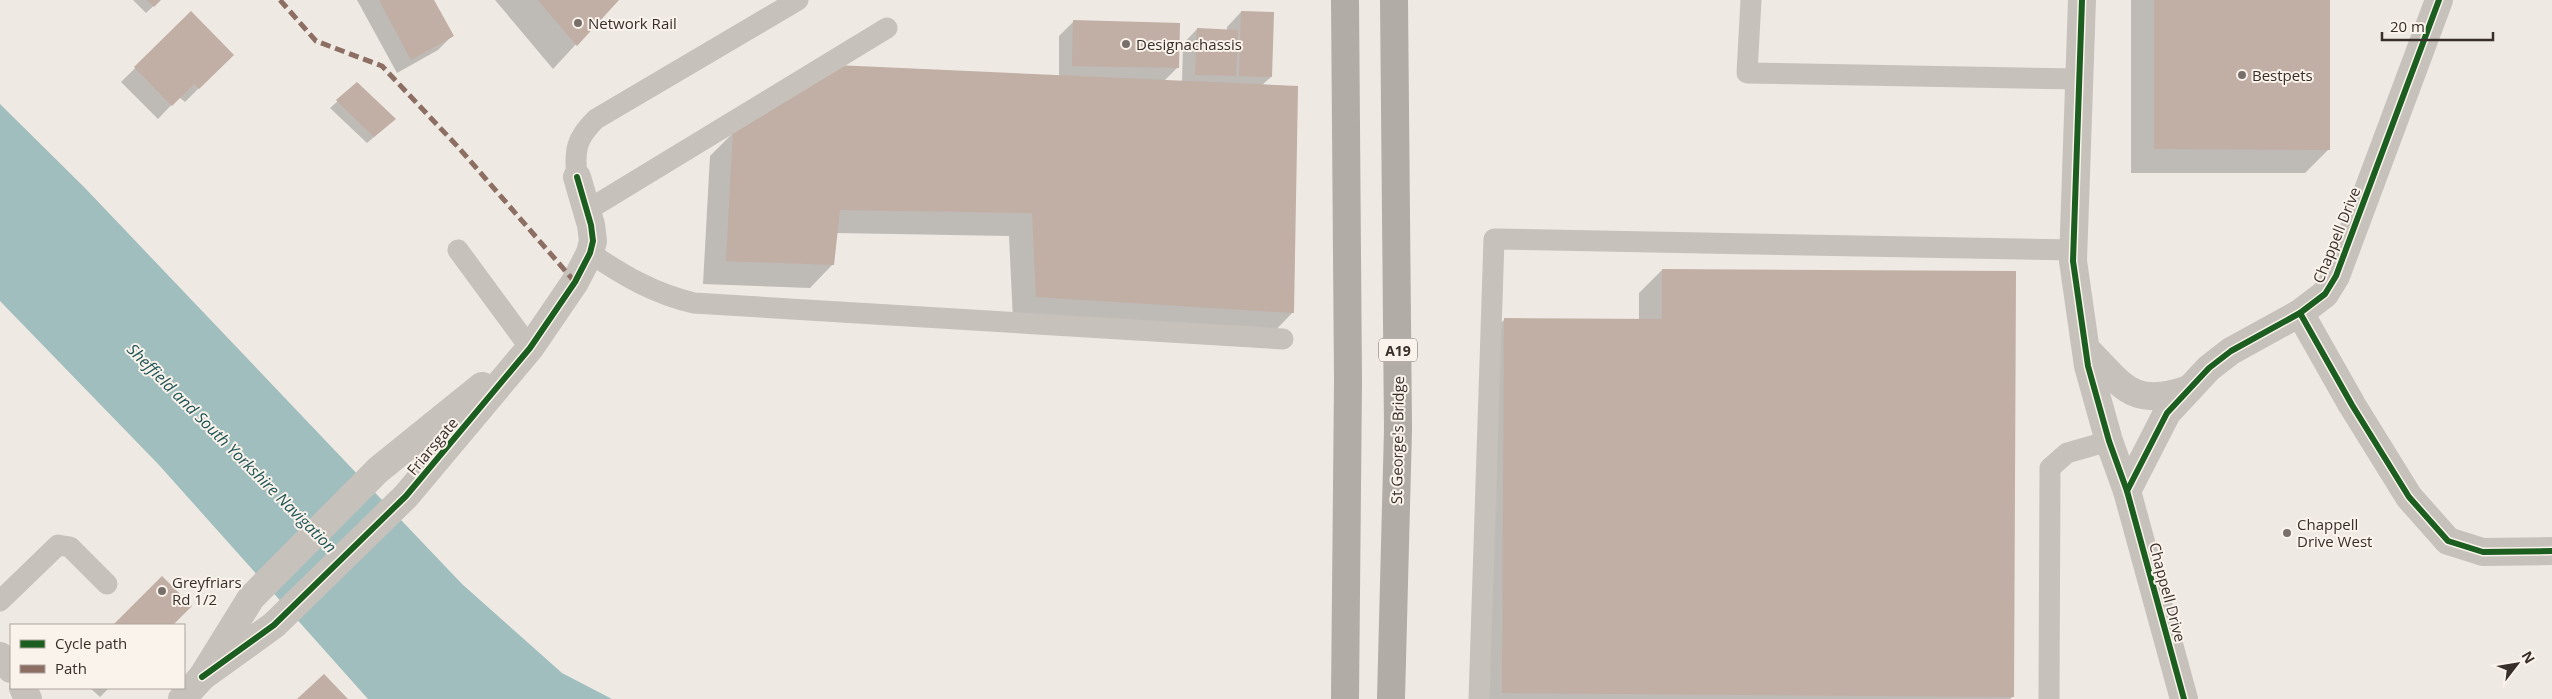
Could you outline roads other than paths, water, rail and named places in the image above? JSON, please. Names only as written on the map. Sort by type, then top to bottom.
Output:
[{"type":"highway","points":[[1345,0],[1348,381],[1345,699]]},
{"type":"highway","name":"St George's Bridge","points":[[1391,699],[1398,429],[1394,0]]},
{"type":"street","name":"Chappell Drive","points":[[2082,0],[2073,261],[2088,366],[2109,441],[2128,491],[2184,699]]},
{"type":"street","name":"Chappell Drive","points":[[2128,491],[2167,414],[2209,368],[2230,351],[2300,313],[2325,294],[2336,276],[2439,0]]},
{"type":"street","name":"Friarsgate","points":[[202,677],[274,625],[406,496],[530,348],[575,282],[590,253],[593,241],[577,177]]},
{"type":"street","points":[[2300,313],[2352,405],[2409,497],[2448,541],[2483,552],[2552,551]]},
{"type":"street","name":"Friarsgate","points":[[182,699],[202,677],[251,598],[378,470],[530,348]]},
{"type":"street","name":"Chappell Drive","points":[[2086,349],[2122,385],[2140,396],[2166,397],[2189,389]]},
{"type":"street","points":[[0,656],[10,668]]},
{"type":"lane","points":[[577,177],[575,157],[579,141],[585,130],[596,119],[798,0]]},
{"type":"lane","points":[[1751,0],[1747,73],[2079,79]]},
{"type":"lane","points":[[586,211],[887,28]]},
{"type":"lane","points":[[1480,699],[1494,239],[2074,250]]},
{"type":"lane","points":[[458,250],[530,348]]},
{"type":"lane","points":[[590,253],[631,281],[670,297],[694,303],[1283,339]]},
{"type":"lane","points":[[2049,699],[2050,468],[2067,453],[2109,441]]},
{"type":"lane","points":[[0,601],[58,545],[64,544],[70,547],[107,584]]},
{"type":"water","name":"Sheffield and South Yorkshire Navigation","points":[[0,104],[85,188],[462,584],[562,673],[612,699],[368,699],[159,465],[0,301]]},
{"type":"place","name":"Network Rail","points":[[578,23]]},
{"type":"place","name":"Designachassis","points":[[1126,44]]},
{"type":"place","name":"Bestpets","points":[[2242,75]]},
{"type":"place","name":"Chappell Drive West","points":[[2287,533]]},
{"type":"place","name":"Greyfriars Rd 1/2","points":[[162,591]]}]
